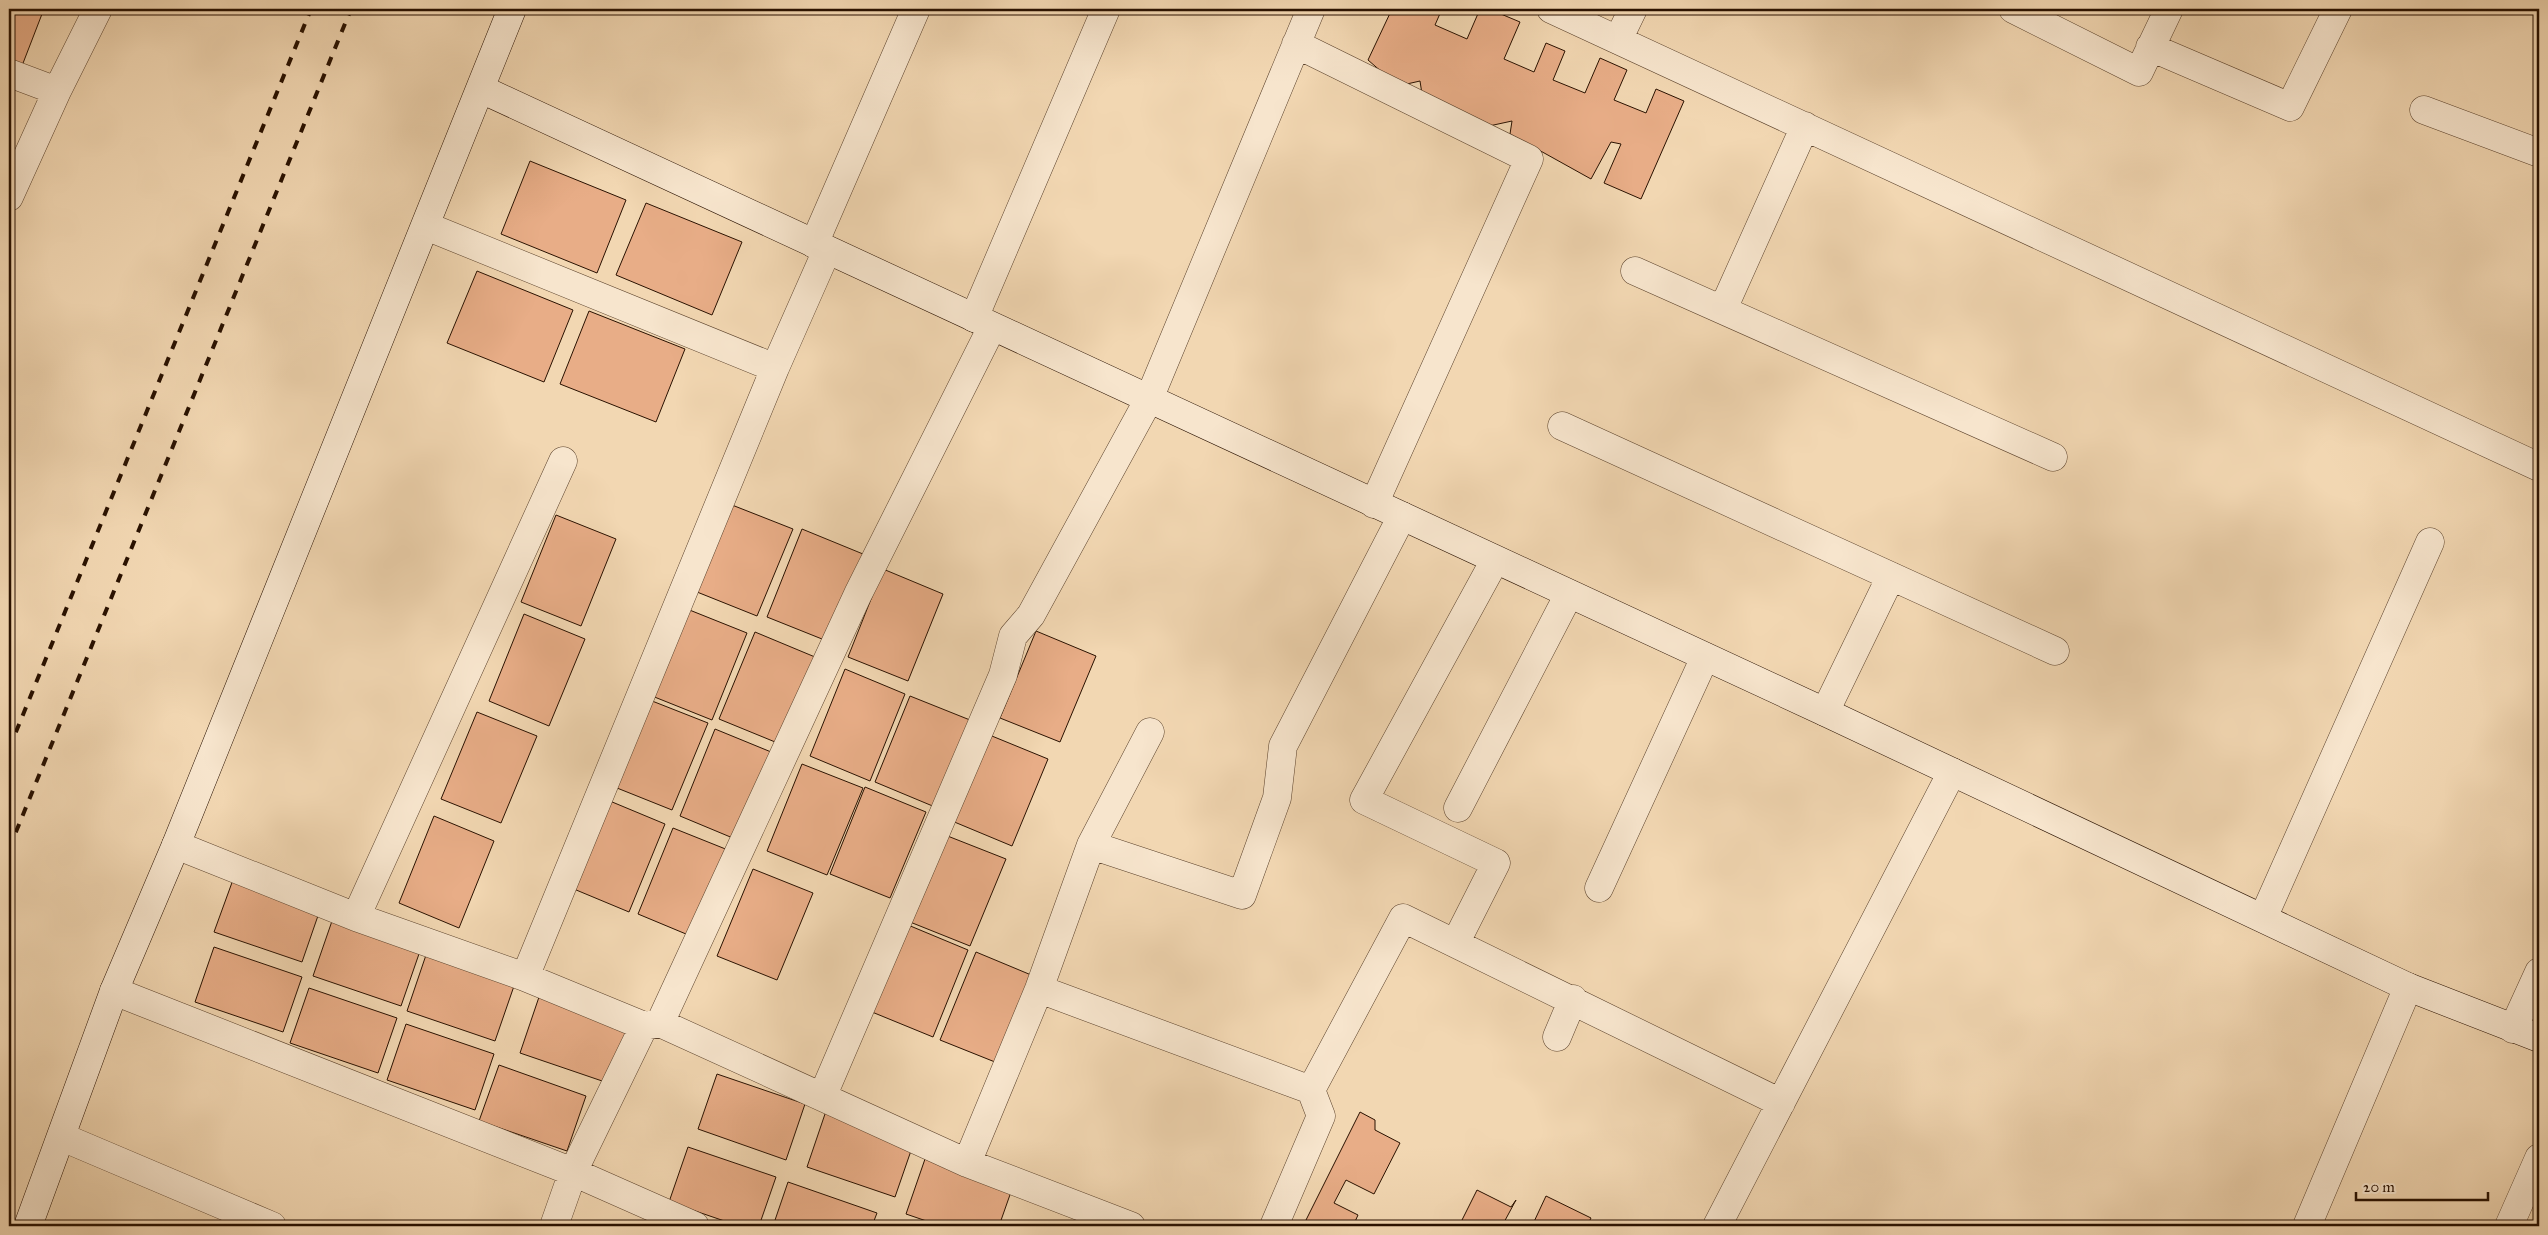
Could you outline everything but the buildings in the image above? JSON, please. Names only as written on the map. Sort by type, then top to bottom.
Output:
[{"type":"street","points":[[9,197],[57,91],[98,9]]},
{"type":"street","points":[[28,1226],[114,991],[176,845],[512,9]]},
{"type":"street","points":[[525,977],[775,368],[916,9]]},
{"type":"street","points":[[554,1226],[573,1172],[652,1024],[858,594],[983,322],[1106,9]]},
{"type":"street","points":[[823,1095],[1003,675],[1013,636],[1031,616],[1149,399],[1311,9]]},
{"type":"street","points":[[1551,9],[2538,464]]},
{"type":"street","points":[[1618,40],[1633,9]]},
{"type":"street","points":[[2013,9],[2139,72],[2169,9]]},
{"type":"street","points":[[2150,47],[2290,108],[2338,9]]},
{"type":"street","points":[[1296,44],[1529,159],[1374,504]]},
{"type":"street","points":[[9,74],[57,91]]},
{"type":"street","points":[[481,89],[1825,712],[2408,987],[2539,1038]]},
{"type":"street","points":[[2424,110],[2539,153]]},
{"type":"street","points":[[1723,310],[1805,126]]},
{"type":"street","points":[[426,226],[775,368]]},
{"type":"street","points":[[1635,271],[2053,457]]},
{"type":"street","points":[[1562,426],[2055,651]]},
{"type":"street","points":[[356,917],[563,461]]},
{"type":"street","points":[[1091,845],[1242,895],[1277,798],[1283,746],[1402,516]]},
{"type":"street","points":[[2263,918],[2430,542]]},
{"type":"street","points":[[1456,942],[1496,863],[1364,800],[1495,560]]},
{"type":"street","points":[[1825,712],[1891,576]]},
{"type":"street","points":[[1458,808],[1569,594]]},
{"type":"street","points":[[1599,888],[1705,657]]},
{"type":"street","points":[[967,1163],[1039,989],[1091,845],[1150,732]]},
{"type":"street","points":[[1717,1226],[1952,772]]},
{"type":"street","points":[[176,845],[356,917],[652,1024],[823,1095],[967,1163],[1131,1226]]},
{"type":"street","points":[[1311,1090],[1402,918],[1456,942],[1781,1103]]},
{"type":"street","points":[[2513,1029],[2539,972]]},
{"type":"street","points":[[2307,1226],[2408,987]]},
{"type":"street","points":[[1039,989],[1311,1090],[1321,1116],[1274,1226]]},
{"type":"street","points":[[114,991],[573,1172],[696,1226]]},
{"type":"street","points":[[1557,1038],[1572,999]]},
{"type":"street","points":[[62,1137],[272,1226]]},
{"type":"street","points":[[2509,1226],[2539,1158]]},
{"type":"railway","points":[[9,749],[311,9]]},
{"type":"railway","points":[[9,849],[351,9]]}]
